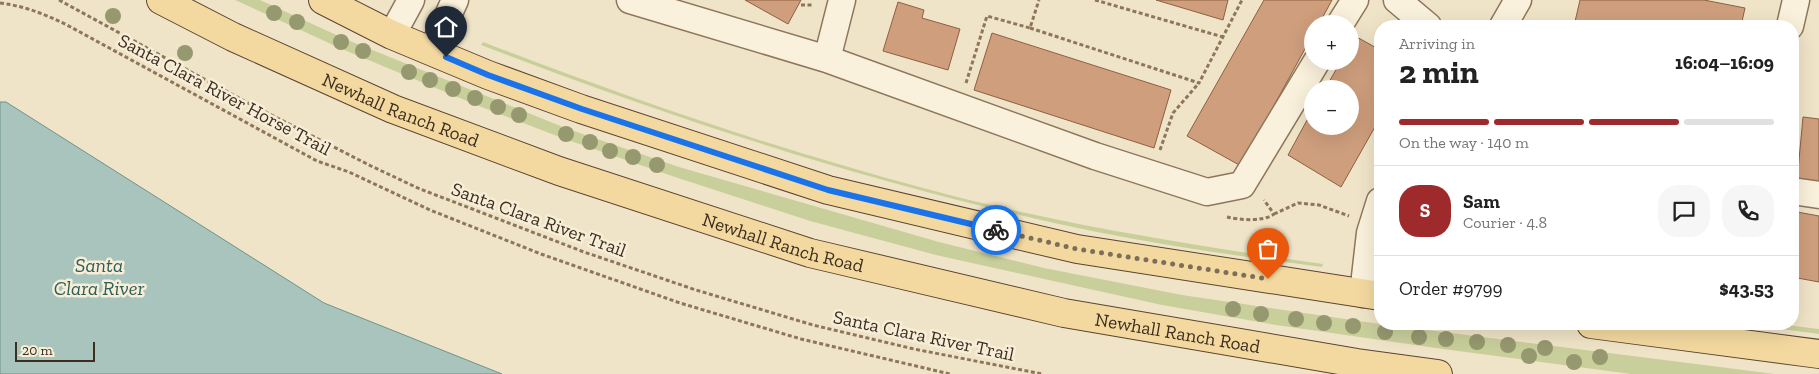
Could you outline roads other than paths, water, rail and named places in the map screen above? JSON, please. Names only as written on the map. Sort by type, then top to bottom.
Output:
[{"type":"main road","name":"Newhall Ranch Road","points":[[161,0],[233,37],[393,109],[560,171],[810,253],[1064,313],[1357,363],[1438,374]]},
{"type":"main road","points":[[323,0],[392,35],[488,75],[582,109],[828,190],[1077,249],[1371,295]]},
{"type":"main road","points":[[1637,330],[1819,354]]},
{"type":"street","points":[[392,35],[410,0]]},
{"type":"street","points":[[432,51],[455,0]]},
{"type":"street","points":[[630,0],[672,11],[827,59],[1095,156],[1207,192],[1242,185],[1312,70]]},
{"type":"street","points":[[1346,15],[1355,0]]},
{"type":"street","points":[[1397,0],[1421,20]]},
{"type":"street","points":[[1506,20],[1518,0]]},
{"type":"street","points":[[827,59],[831,3]]},
{"type":"street","points":[[1799,192],[1819,195]]},
{"type":"street","points":[[1371,295],[1370,233],[1374,220]]},
{"type":"water","name":"Santa Clara River","points":[[0,102],[6,102],[324,303],[502,374],[0,374]]}]
